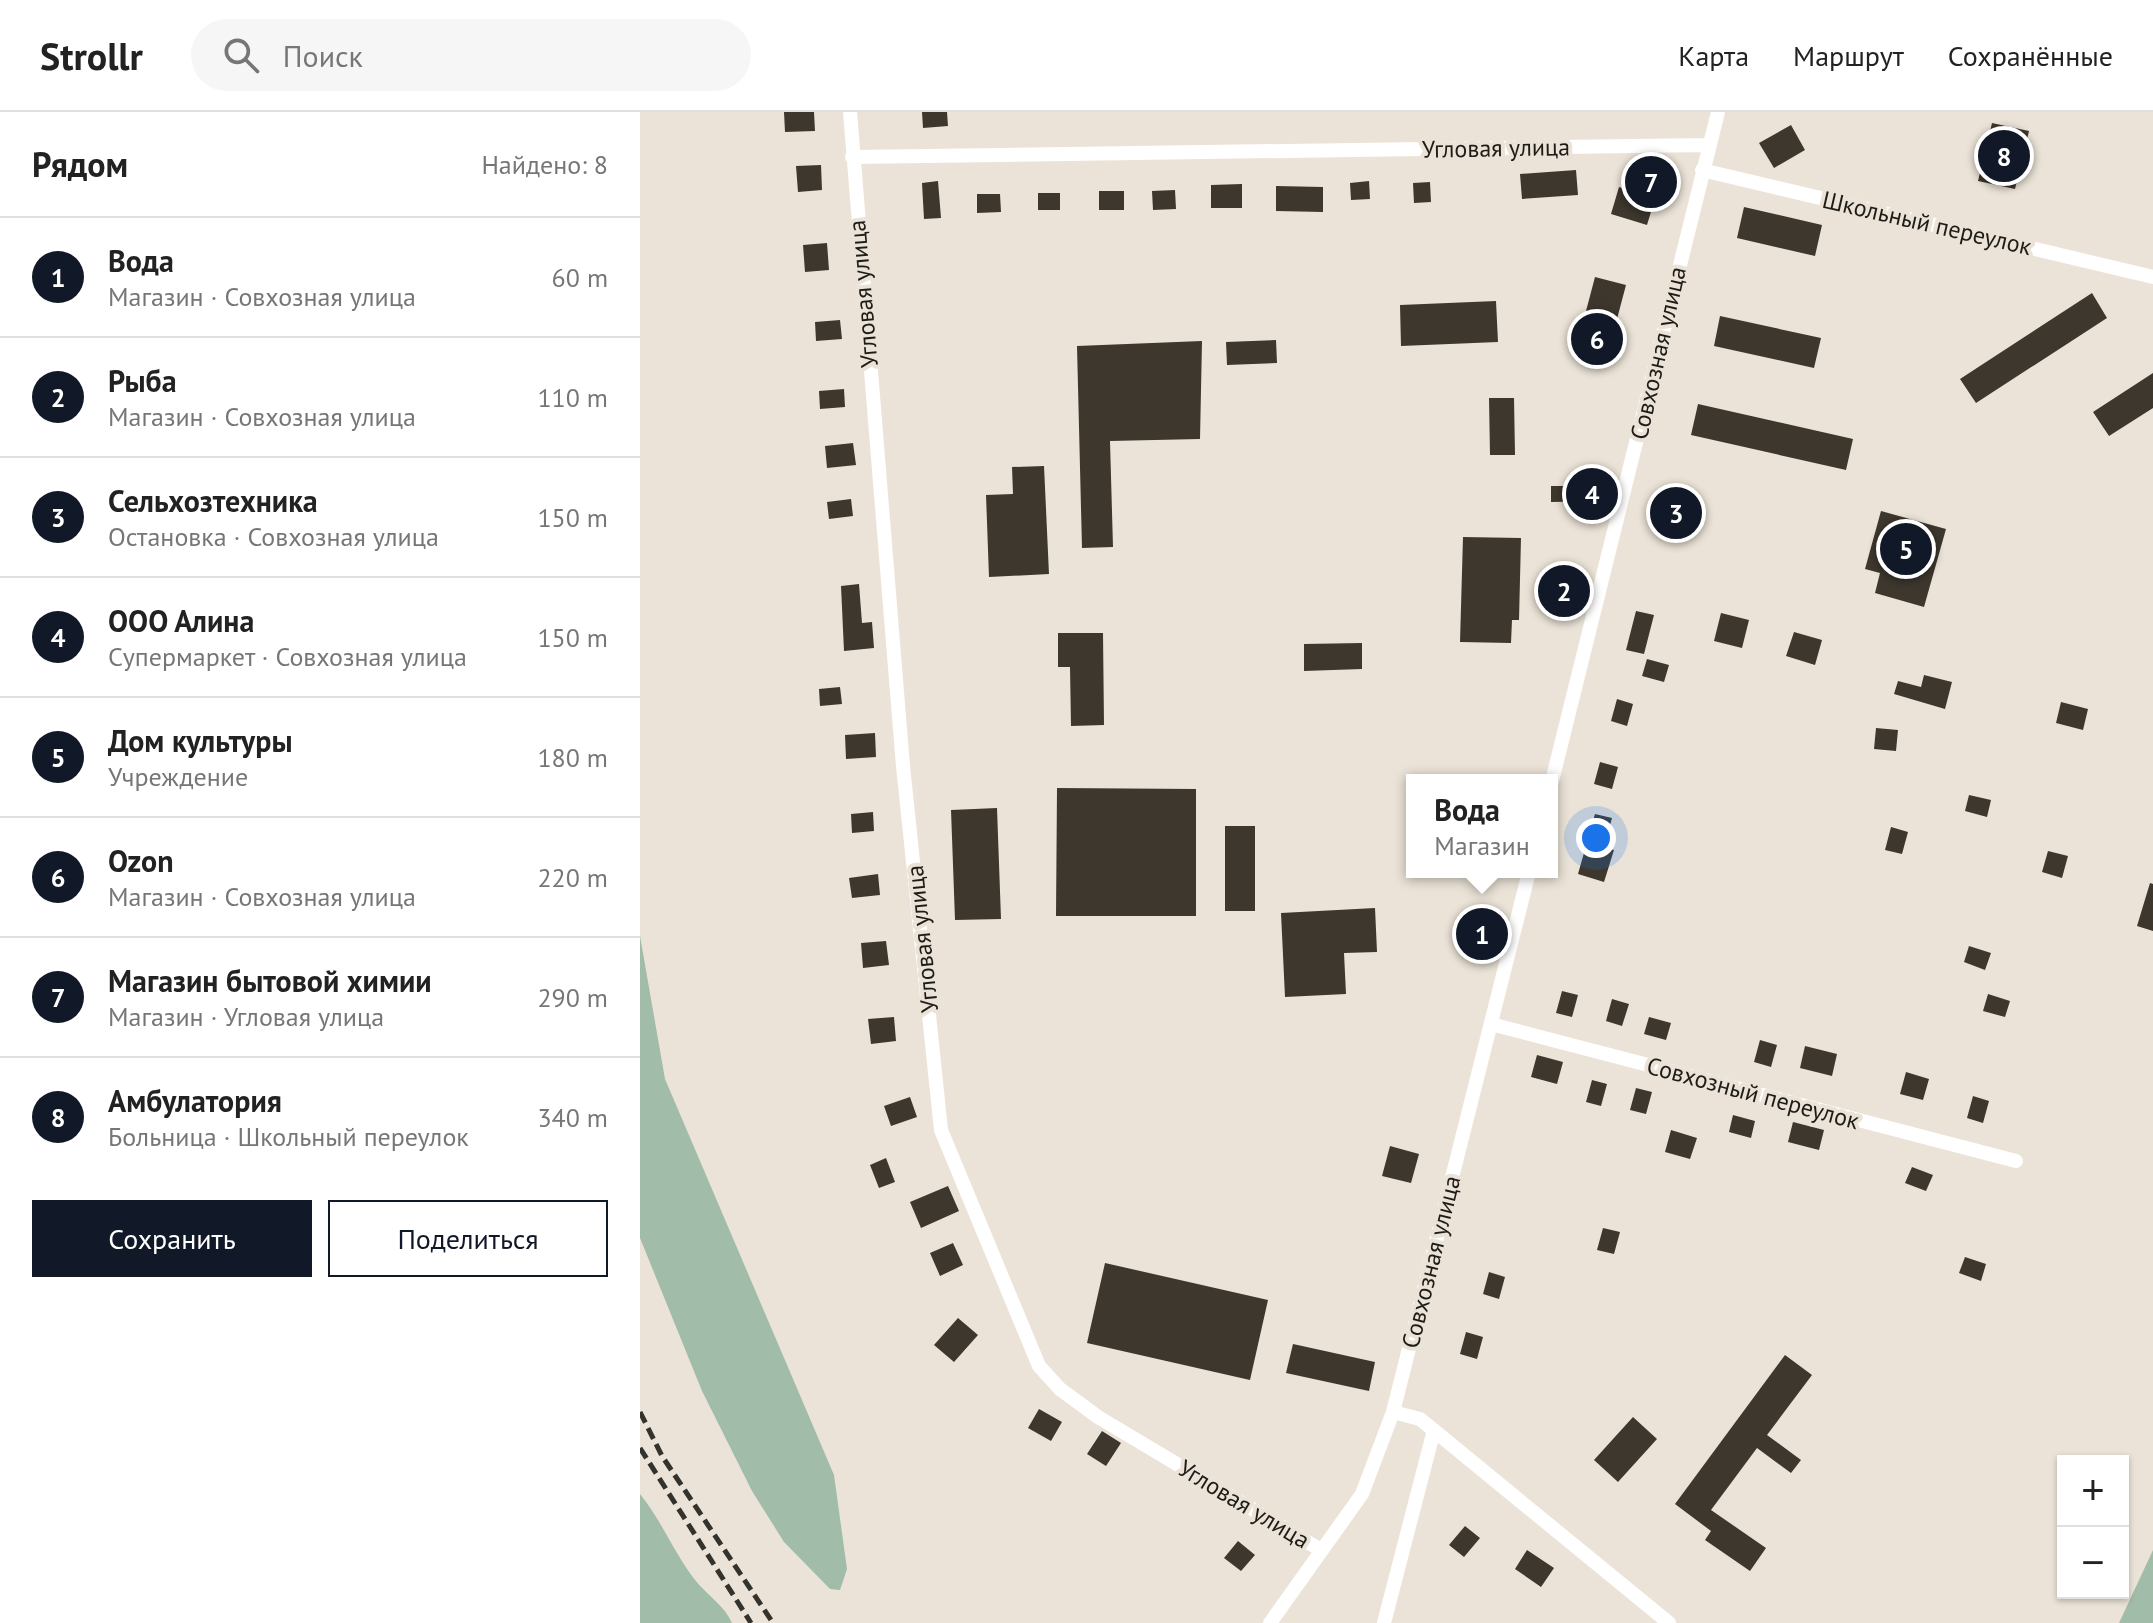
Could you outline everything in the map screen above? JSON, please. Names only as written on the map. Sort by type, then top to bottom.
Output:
[{"type":"street","name":"Угловая улица","points":[[850,112],[903,766],[941,1130],[1039,1366],[1060,1389],[1098,1417],[1321,1550]]},
{"type":"street","name":"Совхозная улица","points":[[1554,774],[1718,112]]},
{"type":"street","name":"Угловая улица","points":[[852,157],[1708,145]]},
{"type":"street","name":"Школьный переулок","points":[[1702,170],[2153,277]]},
{"type":"street","name":"Совхозная улица","points":[[1270,1623],[1362,1494],[1393,1412],[1528,878]]},
{"type":"street","name":"Совхозный переулок","points":[[1491,1024],[2016,1161]]},
{"type":"street","points":[[1393,1412],[1420,1419],[1669,1623]]},
{"type":"street","points":[[1384,1623],[1434,1430]]},
{"type":"green space","points":[[640,936],[665,1079],[834,1475],[847,1569],[840,1590],[830,1589],[784,1542],[752,1491],[702,1391],[640,1238]]},
{"type":"green space","points":[[640,1494],[688,1570],[732,1623],[640,1623]]},
{"type":"green space","points":[[2153,1550],[2153,1623],[2119,1623]]},
{"type":"building","points":[[784,112],[814,112],[815,131],[785,132]]},
{"type":"building","points":[[922,112],[947,112],[948,126],[923,128]]},
{"type":"building","points":[[1992,123],[2029,131],[2015,189],[1978,181]]},
{"type":"building","points":[[1791,125],[1805,150],[1774,168],[1759,143]]},
{"type":"building","points":[[1638,156],[1667,158],[1664,193],[1657,192],[1647,225],[1611,214],[1619,187],[1634,192],[1640,167],[1636,166]]},
{"type":"building","points":[[821,165],[822,190],[798,192],[796,166]]},
{"type":"building","points":[[1576,170],[1578,195],[1522,199],[1520,174]]},
{"type":"building","points":[[938,181],[941,218],[924,219],[922,183]]},
{"type":"building","points":[[1369,181],[1370,199],[1351,200],[1350,183]]},
{"type":"building","points":[[1430,182],[1431,202],[1414,203],[1413,183]]},
{"type":"building","points":[[1242,184],[1242,208],[1211,208],[1211,185]]},
{"type":"building","points":[[1276,186],[1323,187],[1323,212],[1276,211]]},
{"type":"building","points":[[1175,190],[1176,209],[1153,210],[1152,191]]},
{"type":"building","points":[[1099,191],[1124,191],[1124,210],[1099,210]]},
{"type":"building","points":[[1038,193],[1060,193],[1060,210],[1038,210]]},
{"type":"building","points":[[977,194],[1000,194],[1001,212],[977,213]]},
{"type":"building","points":[[1744,207],[1822,225],[1815,256],[1737,238]]},
{"type":"building","points":[[827,243],[829,270],[805,272],[803,245]]},
{"type":"building","points":[[1595,277],[1626,285],[1608,353],[1577,345]]},
{"type":"building","points":[[2092,293],[2107,318],[1976,403],[1960,379]]},
{"type":"building","points":[[1496,301],[1498,342],[1401,346],[1400,305]]},
{"type":"building","points":[[1720,316],[1821,338],[1814,368],[1714,346]]},
{"type":"building","points":[[840,320],[842,339],[816,341],[815,322]]},
{"type":"building","points":[[1276,340],[1277,363],[1227,365],[1226,342]]},
{"type":"building","points":[[1202,341],[1200,439],[1110,441],[1113,547],[1082,548],[1077,346]]},
{"type":"building","points":[[2153,373],[2153,408],[2109,436],[2093,412]]},
{"type":"building","points":[[844,389],[845,407],[820,409],[819,391]]},
{"type":"building","points":[[1489,398],[1514,398],[1515,455],[1490,455]]},
{"type":"building","points":[[1698,404],[1853,439],[1846,470],[1691,435]]},
{"type":"building","points":[[853,443],[856,465],[827,468],[825,446]]},
{"type":"building","points":[[1044,466],[1049,574],[989,577],[986,495],[1013,494],[1012,467]]},
{"type":"building","points":[[1551,486],[1600,486],[1601,501],[1551,502]]},
{"type":"building","points":[[851,499],[853,516],[829,519],[827,502]]},
{"type":"building","points":[[1881,511],[1946,529],[1924,607],[1875,593],[1880,573],[1865,569]]},
{"type":"building","points":[[1463,537],[1521,538],[1519,620],[1512,620],[1511,643],[1460,642]]},
{"type":"building","points":[[859,584],[862,623],[872,622],[874,648],[844,651],[841,586]]},
{"type":"building","points":[[1636,611],[1654,615],[1644,654],[1626,650]]},
{"type":"building","points":[[1721,613],[1749,620],[1742,648],[1714,641]]},
{"type":"building","points":[[1794,632],[1822,640],[1815,665],[1786,656]]},
{"type":"building","points":[[1058,633],[1103,633],[1104,725],[1071,726],[1070,667],[1058,667]]},
{"type":"building","points":[[1362,643],[1362,669],[1304,671],[1304,644]]},
{"type":"building","points":[[1647,659],[1669,665],[1664,682],[1642,676]]},
{"type":"building","points":[[1924,675],[1952,682],[1945,709],[1894,694],[1898,681],[1921,687]]},
{"type":"building","points":[[840,687],[842,704],[820,706],[819,689]]},
{"type":"building","points":[[1617,699],[1633,704],[1627,726],[1611,721]]},
{"type":"building","points":[[2061,702],[2088,709],[2083,730],[2056,723]]},
{"type":"building","points":[[1876,728],[1898,730],[1896,751],[1874,749]]},
{"type":"building","points":[[875,733],[876,757],[846,759],[845,735]]},
{"type":"building","points":[[1600,762],[1618,767],[1612,789],[1594,784]]},
{"type":"building","points":[[1057,788],[1196,789],[1196,916],[1056,916]]},
{"type":"building","points":[[1969,795],[1991,800],[1987,817],[1965,811]]},
{"type":"building","points":[[997,808],[1001,919],[955,920],[951,810]]},
{"type":"building","points":[[873,812],[874,831],[852,833],[851,814]]},
{"type":"building","points":[[1595,814],[1612,818],[1604,847],[1614,850],[1604,882],[1578,874]]},
{"type":"building","points":[[1225,826],[1255,826],[1255,911],[1225,911]]},
{"type":"building","points":[[1891,827],[1908,832],[1902,854],[1885,850]]},
{"type":"building","points":[[2048,851],[2068,856],[2062,878],[2042,872]]},
{"type":"building","points":[[878,874],[880,895],[852,898],[849,878]]},
{"type":"building","points":[[2150,883],[2153,884],[2153,931],[2137,926]]},
{"type":"building","points":[[1375,908],[1377,952],[1344,953],[1346,994],[1285,997],[1281,913]]},
{"type":"building","points":[[886,941],[889,965],[863,968],[861,943]]},
{"type":"building","points":[[1969,946],[1991,953],[1985,970],[1964,962]]},
{"type":"building","points":[[1562,991],[1578,995],[1572,1017],[1556,1013]]},
{"type":"building","points":[[1988,994],[2010,1001],[2005,1017],[1983,1011]]},
{"type":"building","points":[[1612,999],[1629,1004],[1622,1026],[1606,1021]]},
{"type":"building","points":[[894,1017],[896,1041],[871,1044],[868,1019]]},
{"type":"building","points":[[1649,1017],[1671,1023],[1666,1040],[1644,1034]]},
{"type":"building","points":[[1760,1040],[1777,1045],[1771,1067],[1754,1062]]},
{"type":"building","points":[[1805,1046],[1837,1054],[1832,1076],[1800,1068]]},
{"type":"building","points":[[1537,1055],[1563,1062],[1557,1084],[1531,1077]]},
{"type":"building","points":[[1906,1072],[1929,1079],[1923,1100],[1900,1094]]},
{"type":"building","points":[[1592,1080],[1607,1084],[1601,1106],[1586,1102]]},
{"type":"building","points":[[1636,1088],[1652,1092],[1646,1114],[1630,1110]]},
{"type":"building","points":[[1973,1096],[1989,1101],[1983,1123],[1967,1118]]},
{"type":"building","points":[[910,1097],[917,1117],[891,1126],[884,1106]]},
{"type":"building","points":[[1733,1115],[1755,1121],[1751,1138],[1729,1132]]},
{"type":"building","points":[[1793,1122],[1824,1130],[1819,1150],[1788,1142]]},
{"type":"building","points":[[1671,1130],[1697,1138],[1690,1159],[1665,1152]]},
{"type":"building","points":[[1390,1146],[1419,1154],[1411,1183],[1382,1176]]},
{"type":"building","points":[[886,1158],[895,1182],[879,1188],[870,1165]]},
{"type":"building","points":[[1912,1167],[1933,1175],[1926,1191],[1905,1183]]},
{"type":"building","points":[[948,1186],[959,1211],[921,1228],[910,1202]]},
{"type":"building","points":[[1603,1228],[1620,1232],[1614,1254],[1597,1250]]},
{"type":"building","points":[[953,1243],[963,1265],[940,1276],[930,1253]]},
{"type":"building","points":[[1965,1257],[1986,1264],[1981,1281],[1959,1273]]},
{"type":"building","points":[[1105,1263],[1268,1300],[1250,1380],[1087,1343]]},
{"type":"building","points":[[1489,1272],[1505,1277],[1499,1299],[1483,1294]]},
{"type":"building","points":[[958,1318],[978,1335],[954,1362],[934,1345]]},
{"type":"building","points":[[1466,1332],[1483,1337],[1477,1359],[1460,1354]]},
{"type":"building","points":[[1293,1344],[1375,1362],[1369,1391],[1286,1373]]},
{"type":"building","points":[[1785,1355],[1812,1375],[1767,1435],[1801,1460],[1791,1473],[1757,1448],[1711,1510],[1766,1548],[1750,1571],[1705,1540],[1711,1531],[1675,1504]]},
{"type":"building","points":[[1039,1409],[1062,1422],[1051,1441],[1028,1428]]},
{"type":"building","points":[[1633,1417],[1657,1439],[1618,1482],[1594,1460]]},
{"type":"building","points":[[1102,1431],[1121,1443],[1106,1466],[1087,1454]]},
{"type":"building","points":[[1465,1526],[1480,1538],[1464,1557],[1449,1545]]},
{"type":"building","points":[[1238,1541],[1255,1555],[1241,1571],[1224,1558]]},
{"type":"building","points":[[1527,1550],[1554,1568],[1541,1587],[1515,1569]]},
{"type":"railway","points":[[640,1412],[662,1456],[773,1623]]},
{"type":"railway","points":[[640,1448],[751,1623]]},
{"type":"place","name":"Амбулатория","points":[[2004,156]]},
{"type":"place","name":"Магазин бытовой химии","points":[[1651,182]]},
{"type":"place","name":"Ozon","points":[[1597,339]]},
{"type":"place","name":"ООО Алина","points":[[1592,494]]},
{"type":"place","name":"Сельхозтехника","points":[[1676,513]]},
{"type":"place","name":"Дом культуры","points":[[1906,549]]},
{"type":"place","name":"Рыба","points":[[1564,591]]},
{"type":"place","name":"Вода","points":[[1482,934]]}]
